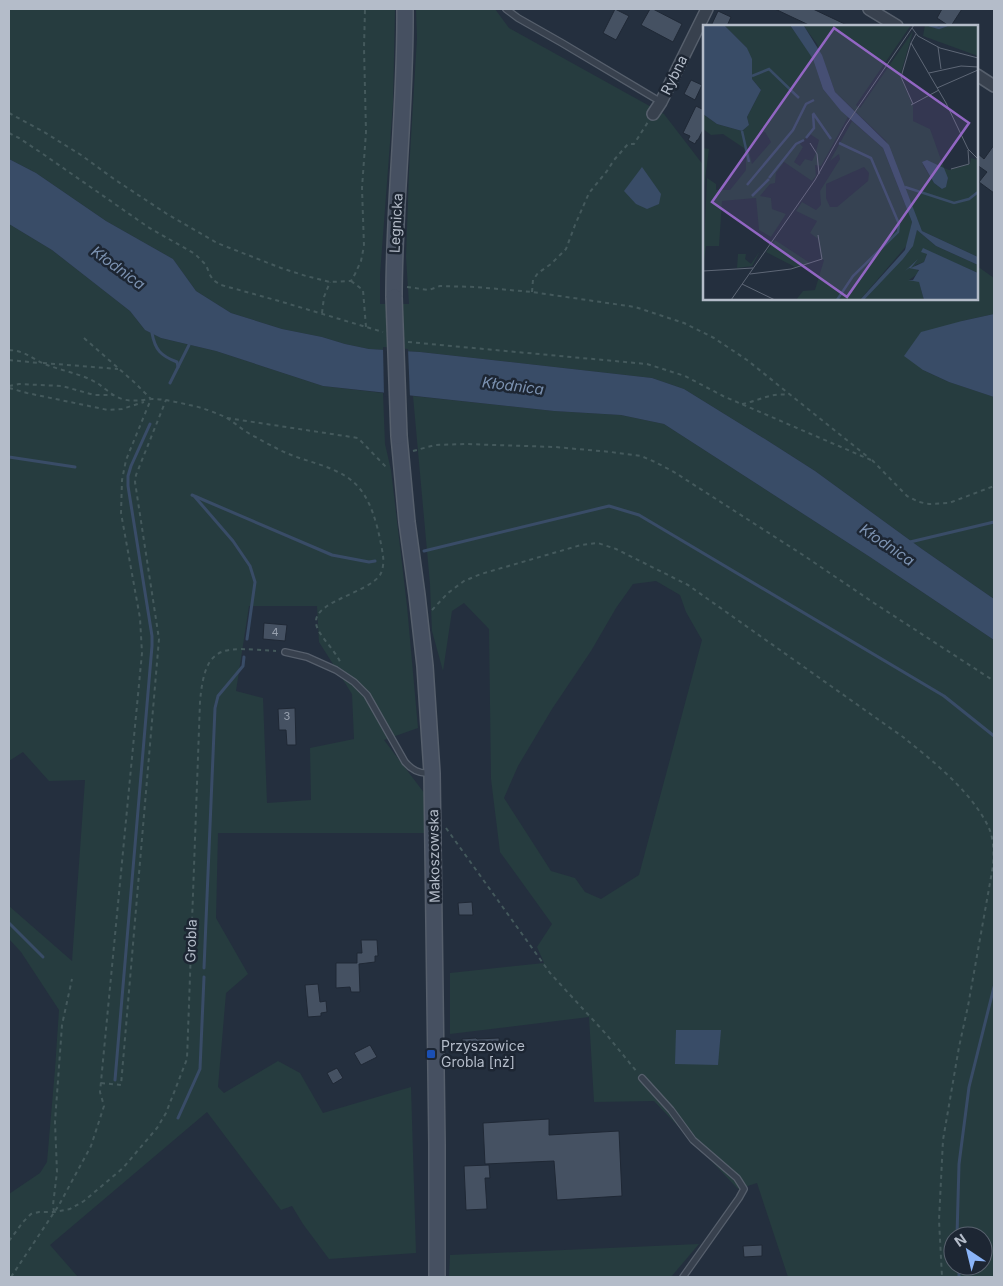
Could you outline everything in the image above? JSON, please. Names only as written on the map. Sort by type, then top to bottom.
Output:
[{"type":"main road","name":"Legnicka","points":[[398,436],[398,292],[395,235],[404,78],[405,9]]},
{"type":"main road","name":"Makoszowska","points":[[398,436],[426,666],[434,817],[437,1144],[436,1277]]},
{"type":"street","name":"Rybna","points":[[653,114],[661,102],[707,9]]},
{"type":"street","points":[[869,9],[895,25]]},
{"type":"street","points":[[978,76],[994,86]]},
{"type":"lane","points":[[506,9],[518,18],[661,102]]},
{"type":"lane","points":[[285,652],[307,657],[336,670],[354,682],[367,695],[396,748],[410,768],[416,772],[432,773]]},
{"type":"lane","points":[[642,1078],[671,1110],[693,1140],[737,1178],[744,1189],[683,1277]]},
{"type":"path","points":[[350,281],[361,261],[364,246],[362,188],[366,132],[365,9]]},
{"type":"path","points":[[9,113],[81,155],[166,214],[217,243],[281,268],[330,282],[350,281],[363,290],[366,327]]},
{"type":"path","points":[[532,292],[532,280],[538,273],[561,256],[566,249],[590,193],[628,144],[634,144],[653,114]]},
{"type":"path","points":[[9,133],[43,154],[148,227],[196,254],[206,265],[213,280],[221,285],[384,332]]},
{"type":"path","points":[[322,313],[324,297],[330,282]]},
{"type":"path","points":[[398,292],[428,290],[440,286],[476,287],[532,292],[635,307],[684,323],[714,338],[791,395],[871,460],[908,496],[919,502],[929,504],[949,503],[994,486]]},
{"type":"path","points":[[84,338],[134,382],[151,400]]},
{"type":"path","points":[[402,339],[411,343],[647,364],[685,376],[723,396],[871,460]]},
{"type":"path","points":[[9,350],[19,351],[42,363],[96,382],[121,399],[139,402],[166,400],[191,405],[225,418],[250,434],[294,457],[336,471],[348,478],[367,498],[373,511],[381,541],[383,567],[380,574],[364,588],[327,606],[317,616],[317,629],[338,656],[344,676]]},
{"type":"path","points":[[9,360],[118,369]]},
{"type":"path","points":[[9,387],[19,384],[62,386],[94,395],[113,395]]},
{"type":"path","points":[[9,387],[27,393],[108,410],[122,409],[151,400]]},
{"type":"path","points":[[741,404],[754,402],[775,394],[791,395]]},
{"type":"path","points":[[11,1277],[54,1212],[91,1146],[104,1106],[100,1096],[101,1083],[142,652],[140,618],[121,513],[122,480],[126,460],[151,400]]},
{"type":"path","points":[[101,1083],[121,1085],[159,639],[135,482],[136,475],[166,400]]},
{"type":"path","points":[[225,418],[358,438],[387,468]]},
{"type":"path","points":[[409,452],[435,445],[465,444],[555,447],[641,456],[674,472],[994,681]]},
{"type":"path","points":[[420,622],[448,593],[464,581],[481,574],[581,545],[598,543],[616,549],[688,585],[903,737],[934,762],[962,790],[990,829],[994,849],[993,866],[943,1140],[939,1220],[942,1277]]},
{"type":"path","name":"Grobla","points":[[9,1241],[31,1214],[70,1209],[84,1201],[123,1168],[157,1128],[166,1113],[187,1059],[201,685],[209,662],[216,654],[224,650],[240,649],[285,652]]},
{"type":"path","points":[[434,817],[445,826],[550,973],[606,1034],[642,1078]]},
{"type":"path","points":[[54,1212],[53,1205],[57,1172],[54,1122],[62,1025],[72,979]]},
{"type":"green space","points":[[9,9],[395,9],[393,103],[380,275],[380,304],[409,304],[406,257],[417,38],[416,9],[495,9],[509,28],[664,114],[703,165],[703,300],[978,300],[978,267],[994,278],[994,314],[962,321],[923,370],[949,382],[994,397],[994,599],[815,471],[684,389],[652,378],[420,352],[369,349],[282,329],[231,313],[196,291],[173,259],[106,221],[36,173],[9,159]]},
{"type":"green space","points":[[9,224],[52,250],[130,311],[145,330],[161,338],[216,351],[323,386],[383,393],[385,444],[391,470],[407,606],[418,728],[384,740],[425,794],[424,833],[218,833],[216,918],[248,974],[226,993],[218,1087],[224,1093],[278,1061],[300,1073],[323,1113],[411,1087],[416,1253],[329,1259],[292,1206],[281,1210],[207,1112],[50,1245],[78,1277],[9,1277],[9,1194],[40,1173],[47,1162],[59,1010],[21,952],[9,939],[9,906],[72,961],[85,780],[49,781],[23,752],[9,761]],"holes":[[[249,606],[317,606],[319,642],[352,694],[354,739],[310,748],[311,800],[267,803],[263,698],[236,691]]]},
{"type":"green space","points":[[413,396],[554,411],[621,415],[664,424],[870,557],[994,640],[994,1277],[788,1277],[757,1183],[738,1189],[654,1101],[594,1102],[589,1017],[450,1034],[450,973],[544,963],[537,947],[552,924],[500,852],[491,779],[489,629],[464,603],[452,611],[443,671],[432,631],[430,584]],"holes":[[[656,581],[680,595],[686,612],[702,640],[639,875],[601,899],[585,892],[575,878],[551,871],[504,798],[518,766],[552,709],[633,584]]]},
{"type":"green space","points":[[699,1244],[671,1277],[449,1277],[450,1255]]},
{"type":"water","name":"Kłodnica","points":[[9,159],[36,173],[106,221],[173,259],[196,291],[231,313],[282,329],[369,349],[420,352],[652,378],[684,389],[815,471],[994,599],[994,640],[870,557],[664,424],[621,415],[554,411],[323,386],[216,351],[161,338],[145,330],[130,311],[52,250],[9,224]]},
{"type":"water","points":[[642,167],[661,194],[659,204],[647,209],[636,204],[624,191]]},
{"type":"water","points":[[994,314],[994,397],[949,382],[923,370],[904,356],[921,332]]},
{"type":"water","points":[[676,1030],[721,1030],[718,1065],[675,1064]]},
{"type":"pier","points":[[383,347],[408,349],[410,398],[384,396]]},
{"type":"building","points":[[615,9],[629,16],[616,40],[603,33]]},
{"type":"building","points":[[650,9],[682,24],[673,42],[641,25]]},
{"type":"building","points":[[775,9],[813,9],[847,25],[809,25]]},
{"type":"building","points":[[942,9],[962,9],[952,25],[948,25],[937,18]]},
{"type":"building","points":[[718,11],[731,17],[727,25],[711,25]]},
{"type":"building","points":[[691,80],[702,85],[695,100],[684,94]]},
{"type":"building","points":[[696,106],[703,110],[703,130],[695,144],[688,140],[690,136],[683,133]]},
{"type":"building","points":[[994,145],[994,193],[979,182],[987,172],[978,166],[978,154],[984,159]]},
{"type":"building","points":[[264,623],[287,625],[285,641],[263,639]]},
{"type":"building","points":[[295,708],[296,745],[287,745],[286,730],[279,730],[278,709]]},
{"type":"building","points":[[472,902],[473,915],[459,915],[458,903]]},
{"type":"building","points":[[361,940],[377,940],[378,956],[375,956],[375,962],[359,964],[360,992],[351,992],[350,987],[336,988],[336,963],[357,963],[357,953],[362,953]]},
{"type":"building","points":[[318,984],[320,1002],[326,1001],[327,1012],[321,1013],[321,1016],[308,1017],[305,985]]},
{"type":"building","points":[[499,1038],[500,1046],[463,1051],[462,1039]]},
{"type":"building","points":[[370,1045],[377,1057],[361,1065],[354,1053]]},
{"type":"building","points":[[337,1068],[343,1078],[333,1084],[327,1073]]},
{"type":"building","points":[[549,1119],[549,1135],[619,1131],[622,1196],[557,1200],[554,1161],[485,1164],[483,1123]]},
{"type":"building","points":[[489,1165],[490,1178],[485,1178],[487,1209],[466,1210],[464,1166]]},
{"type":"building","points":[[762,1245],[762,1256],[744,1257],[743,1246]]},
{"type":"waterway","points":[[152,333],[155,344],[160,352],[177,362],[178,367]]},
{"type":"waterway","points":[[170,383],[189,345]]},
{"type":"waterway","points":[[115,1080],[152,646],[128,476],[150,424]]},
{"type":"waterway","points":[[9,457],[75,467]]},
{"type":"waterway","points":[[192,495],[332,555],[369,562],[375,561]]},
{"type":"waterway","points":[[195,497],[233,541],[250,566],[255,582],[247,639]]},
{"type":"waterway","points":[[424,551],[609,506],[639,515],[944,696],[994,736]]},
{"type":"waterway","name":"Kłodnica","points":[[910,542],[994,522]]},
{"type":"waterway","points":[[204,968],[215,708],[218,696],[243,666],[244,657]]},
{"type":"waterway","points":[[9,923],[43,957]]},
{"type":"waterway","points":[[178,1118],[200,1069],[204,977]]},
{"type":"waterway","points":[[957,1226],[959,1164],[969,1087],[994,987]]},
{"type":"place","name":"Przyszowice Grobla [nż]","points":[[431,1054]]}]
